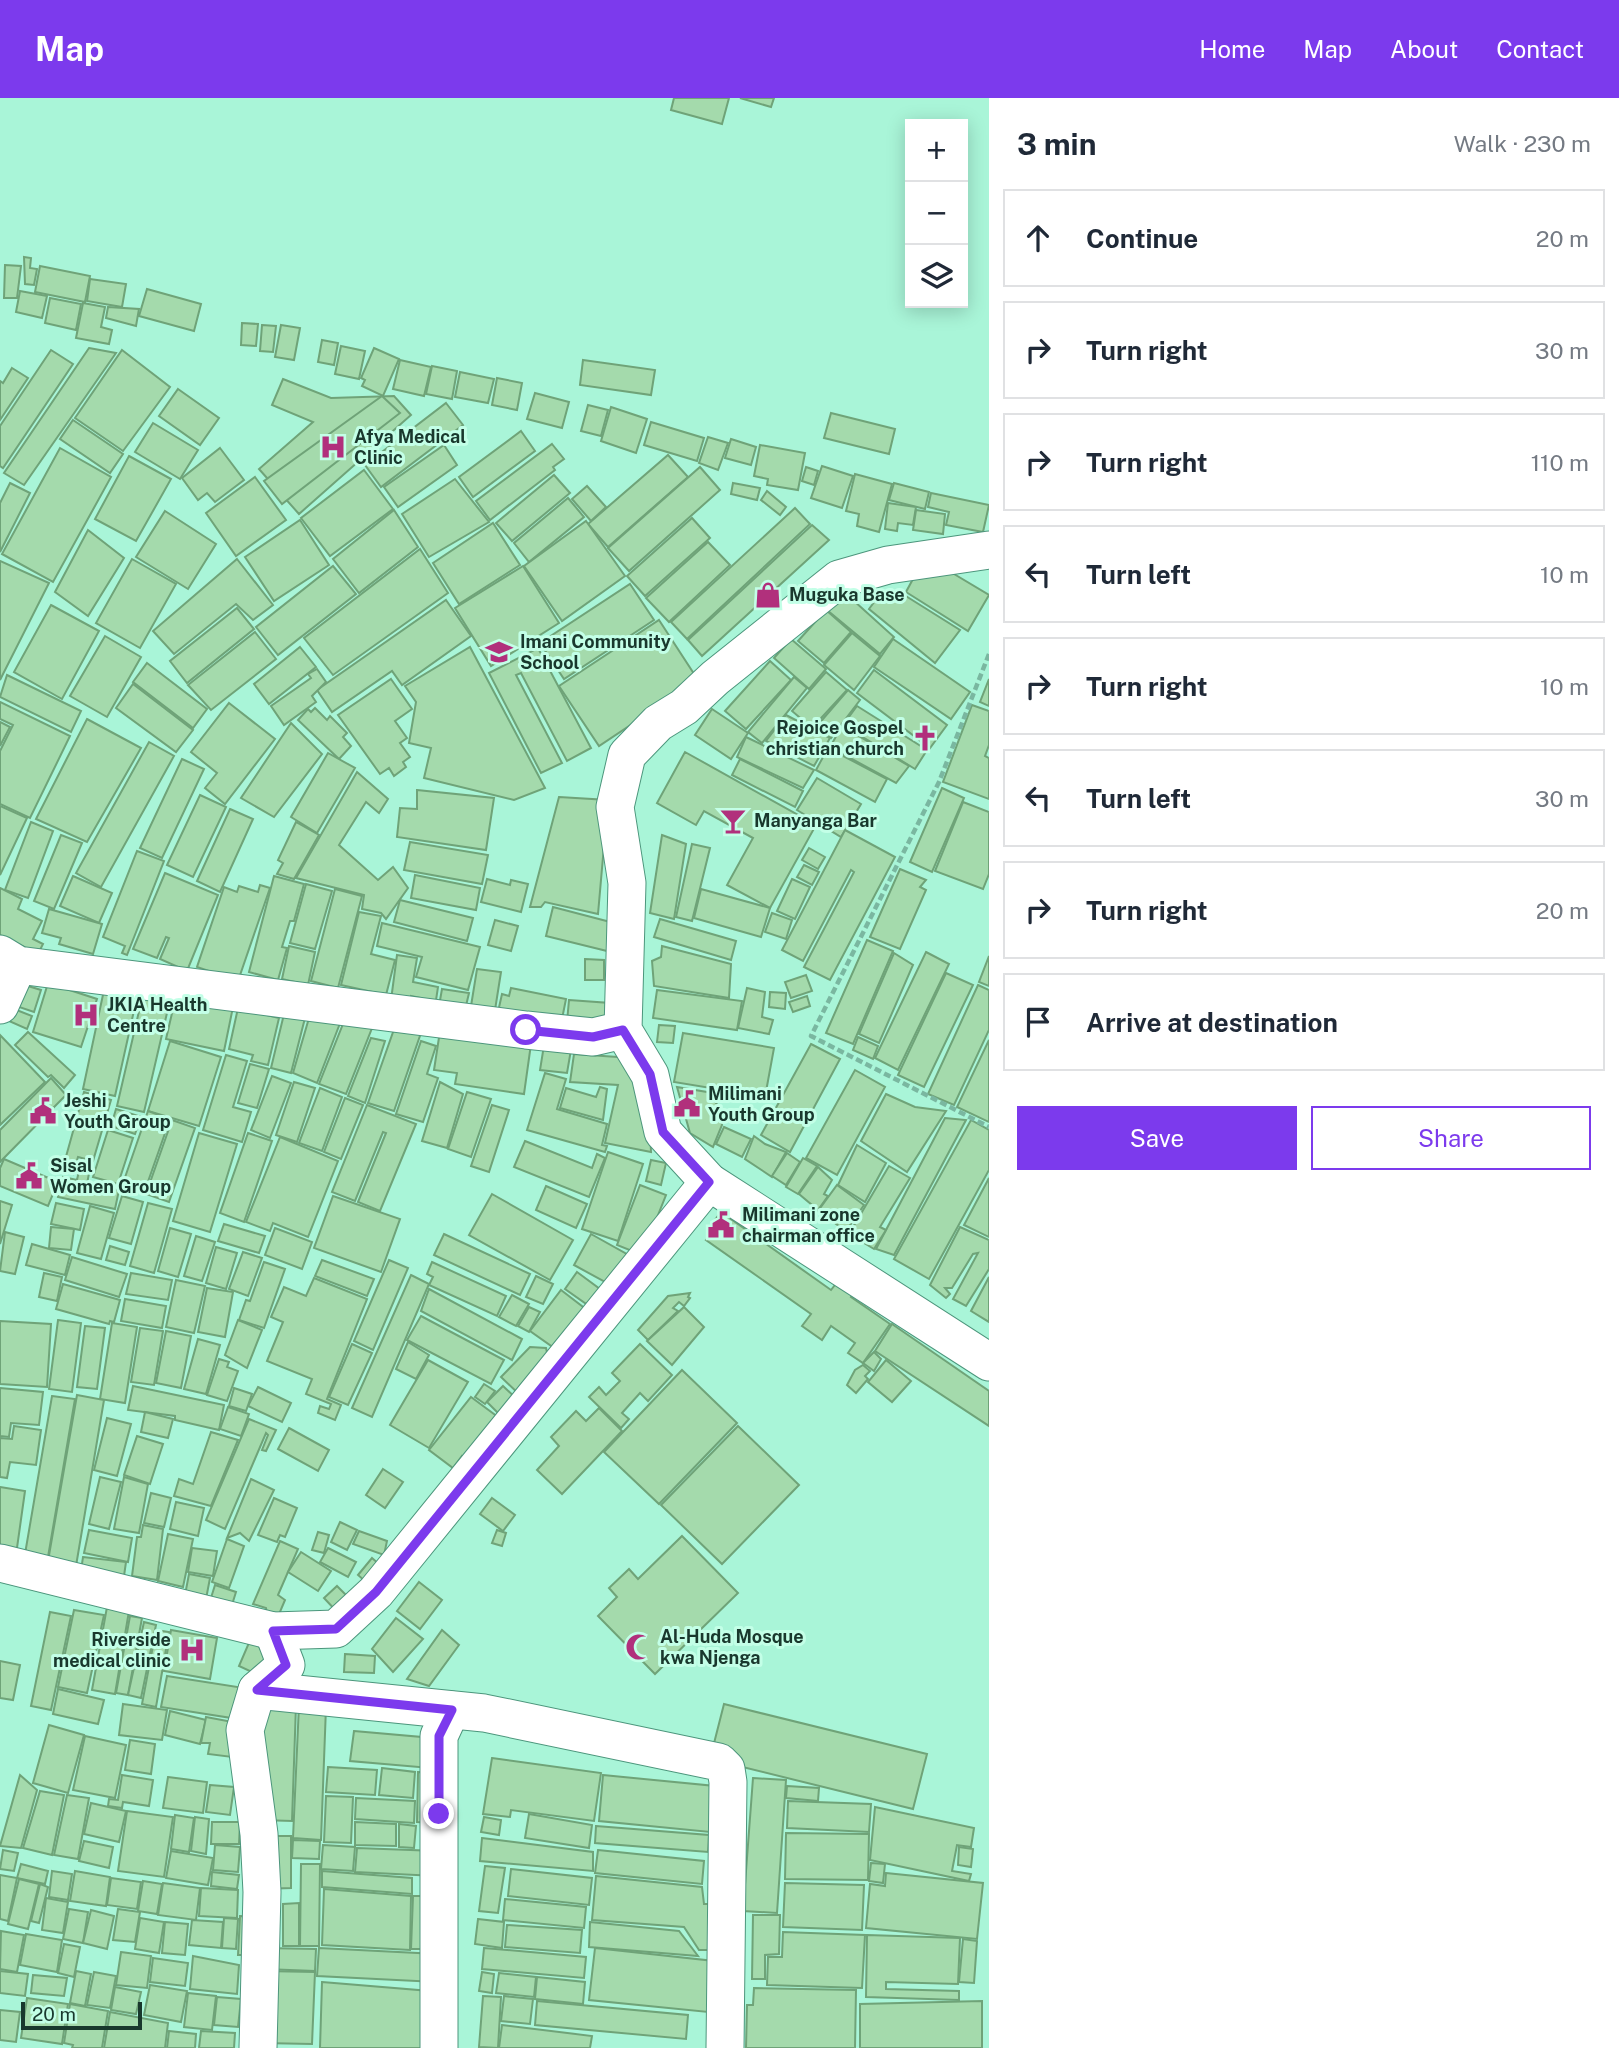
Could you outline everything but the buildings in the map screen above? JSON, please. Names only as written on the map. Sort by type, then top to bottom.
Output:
[{"type":"street","points":[[989,550],[888,565],[839,579],[715,678],[684,707],[658,723],[627,755],[615,807],[627,883],[623,1030],[650,1074],[663,1132],[709,1182],[989,1362]]},
{"type":"street","points":[[0,1005],[9,959],[593,1037],[623,1030]]},
{"type":"street","points":[[0,1563],[273,1631],[336,1629],[376,1592],[709,1182]]},
{"type":"street","points":[[258,2048],[262,1892],[259,1834],[245,1730],[257,1690],[286,1665],[273,1631]]},
{"type":"street","points":[[257,1690],[484,1713],[719,1762],[726,1769],[725,2048]]},
{"type":"street","points":[[439,2048],[439,1736],[452,1710]]},
{"type":"path","points":[[989,654],[939,782],[811,1035],[989,1127]]},
{"type":"place","name":"Afya Medical Clinic","points":[[333,447]]},
{"type":"place","name":"Muguka Base","points":[[768,595]]},
{"type":"place","name":"Imani Community School","points":[[499,652]]},
{"type":"place","name":"Rejoice Gospel christian church","points":[[925,738]]},
{"type":"place","name":"Manyanga Bar","points":[[733,821]]},
{"type":"place","name":"JKIA Health Centre","points":[[86,1015]]},
{"type":"place","name":"Milimani Youth Group","points":[[687,1104]]},
{"type":"place","name":"Jeshi Youth Group","points":[[43,1111]]},
{"type":"place","name":"Sisal Women Group","points":[[29,1176]]},
{"type":"place","name":"Milimani zone chairman office","points":[[721,1225]]},
{"type":"place","name":"Al-Huda Mosque kwa Njenga","points":[[639,1647]]},
{"type":"place","name":"Riverside medical clinic","points":[[192,1650]]},
{"type":"route","points":[[439,1814],[439,1736],[452,1710],[257,1690],[286,1665],[273,1631],[336,1629],[376,1592],[709,1182],[663,1132],[650,1074],[623,1030],[593,1037],[526,1030]]}]
